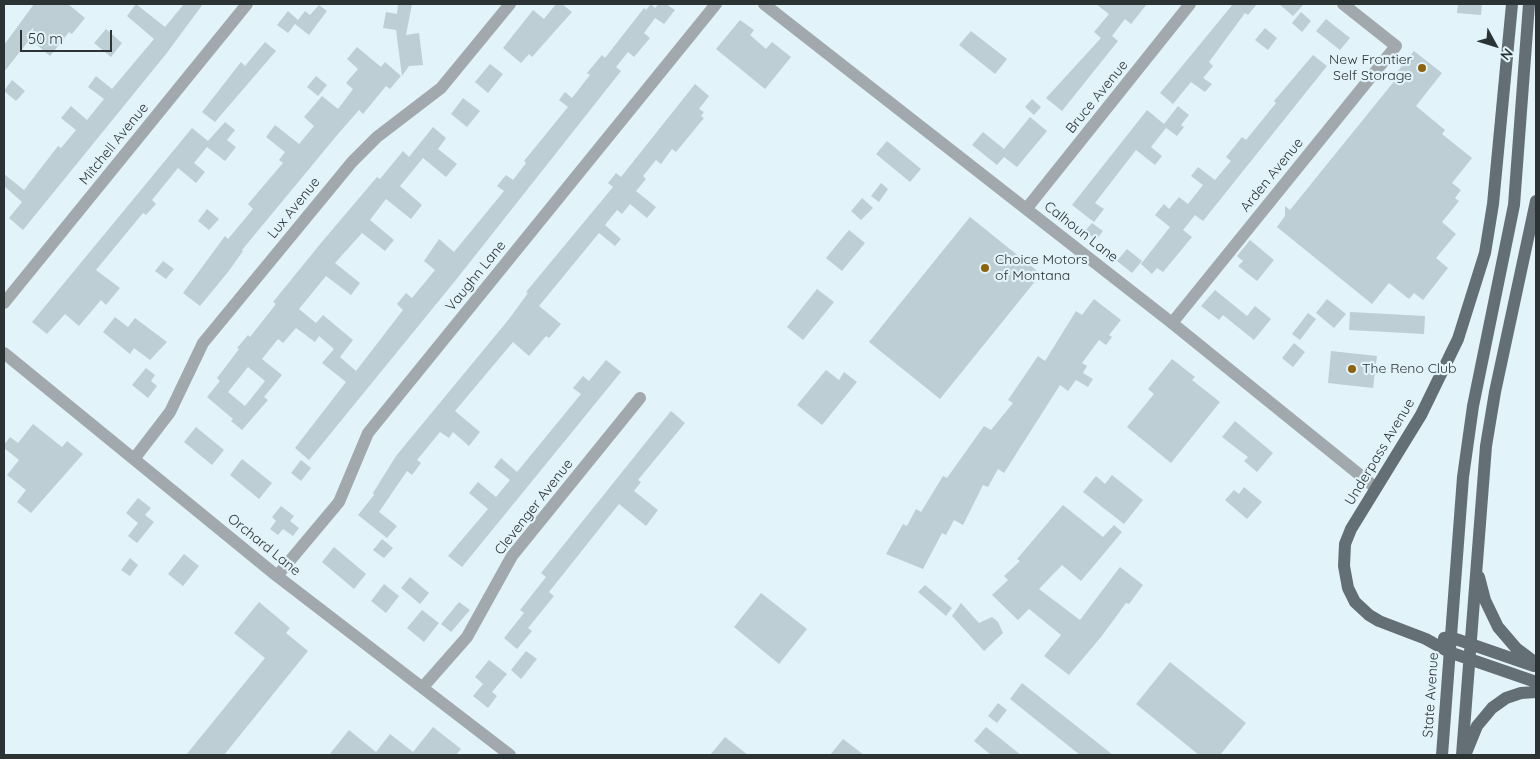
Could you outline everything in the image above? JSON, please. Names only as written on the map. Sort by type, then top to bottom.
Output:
[{"type":"main road","name":"Underpass Avenue","points":[[1512,4],[1493,204],[1485,253],[1458,339],[1421,415],[1347,536],[1344,566],[1348,588],[1355,602],[1369,615],[1391,628],[1426,639],[1449,652],[1536,682]]},
{"type":"main road","name":"State Avenue","points":[[1442,755],[1463,477],[1470,425],[1514,205],[1529,4]]},
{"type":"main road","points":[[1463,755],[1476,565],[1491,415],[1536,201]]},
{"type":"main road","points":[[1476,565],[1485,600],[1498,627],[1516,648],[1536,665]]},
{"type":"main road","name":"Underpass Avenue","points":[[1426,639],[1450,637]]},
{"type":"main road","points":[[1450,637],[1536,665]]},
{"type":"main road","points":[[1463,755],[1477,726],[1492,708],[1506,698],[1520,693],[1536,692]]},
{"type":"street","name":"Mitchell Avenue","points":[[4,303],[247,4]]},
{"type":"street","name":"Lux Avenue","points":[[134,459],[170,412],[203,343],[345,169],[377,137],[441,88],[510,4]]},
{"type":"street","name":"Vaughn Lane","points":[[277,576],[339,502],[368,433],[716,4]]},
{"type":"street","name":"Calhoun Lane","points":[[764,4],[1027,208],[1376,488]]},
{"type":"street","name":"Bruce Avenue","points":[[1027,208],[1190,4]]},
{"type":"street","name":"Arden Avenue","points":[[1172,323],[1396,46],[1343,4]]},
{"type":"street","name":"Orchard Lane","points":[[4,353],[277,576],[510,755]]},
{"type":"street","name":"Clevenger Avenue","points":[[423,687],[468,637],[512,556],[640,398]]},
{"type":"building","points":[[34,4],[68,4],[85,18],[72,34],[69,32],[50,56],[30,39],[4,72],[4,45]]},
{"type":"building","points":[[136,4],[165,27],[184,4],[203,4],[166,54],[23,230],[9,218],[22,202],[4,186],[4,174],[24,190],[58,146],[61,148],[76,130],[61,118],[71,106],[87,120],[104,99],[88,87],[96,76],[112,89],[154,39],[127,16]]},
{"type":"building","points":[[398,4],[412,4],[406,35],[419,33],[423,65],[409,66],[402,76],[396,30],[383,28],[386,12],[397,14]]},
{"type":"building","points":[[556,4],[562,4],[572,12],[532,57],[529,54],[521,63],[503,48],[533,10],[544,19]]},
{"type":"building","points":[[651,4],[655,8],[659,4],[666,4],[675,10],[664,24],[655,18],[644,33],[650,38],[634,57],[628,52],[616,67],[621,71],[455,281],[309,460],[295,448],[346,382],[322,363],[334,349],[319,336],[315,342],[296,328],[283,343],[278,339],[262,359],[282,375],[264,397],[268,400],[242,430],[231,421],[233,419],[207,397],[220,381],[217,378],[239,349],[237,348],[248,335],[250,337],[276,304],[273,302],[321,243],[377,177],[380,179],[403,151],[409,157],[433,127],[446,138],[438,149],[457,164],[446,177],[423,158],[400,186],[422,205],[411,219],[386,199],[370,220],[394,240],[385,251],[362,233],[335,263],[360,283],[351,295],[326,276],[299,309],[316,323],[323,315],[353,340],[340,357],[356,371],[403,310],[397,304],[406,293],[412,298],[435,270],[424,261],[439,239],[454,252],[504,191],[497,186],[506,175],[513,180],[526,163],[524,161],[568,107],[559,100],[565,92],[572,98],[590,75],[587,73],[602,55],[605,58],[644,8],[646,10]],"holes":[[[248,367],[265,381],[245,406],[228,392]]]},
{"type":"building","points":[[1096,4],[1147,4],[1131,24],[1125,19],[1112,36],[1118,41],[1062,111],[1046,98],[1101,38],[1094,32],[1109,14]]},
{"type":"building","points":[[1233,4],[1257,4],[1248,15],[1245,13],[1209,62],[1213,66],[1203,78],[1212,84],[1205,92],[1191,82],[1173,104],[1160,93]]},
{"type":"building","points":[[1279,4],[1304,4],[1293,16]]},
{"type":"building","points":[[1458,4],[1482,4],[1481,15],[1457,13]]},
{"type":"building","points":[[319,5],[327,11],[309,35],[295,24],[305,11],[310,15]]},
{"type":"building","points":[[288,11],[298,20],[288,33],[277,25]]},
{"type":"building","points":[[1301,12],[1311,21],[1302,32],[1292,23]]},
{"type":"building","points":[[1326,19],[1350,38],[1340,50],[1316,31]]},
{"type":"building","points":[[740,20],[754,30],[750,35],[766,49],[772,42],[791,57],[765,89],[716,49]]},
{"type":"building","points":[[1265,28],[1277,38],[1268,50],[1255,40]]},
{"type":"building","points":[[106,29],[122,43],[111,57],[94,43]]},
{"type":"building","points":[[971,31],[1007,59],[995,74],[959,45]]},
{"type":"building","points":[[265,42],[276,51],[215,122],[202,112],[241,62],[245,66]]},
{"type":"building","points":[[357,47],[381,67],[385,62],[401,76],[390,89],[386,86],[363,114],[359,110],[338,134],[242,250],[228,272],[200,306],[183,293],[225,236],[228,239],[253,209],[248,204],[283,163],[279,160],[285,152],[266,137],[275,125],[299,144],[314,126],[304,117],[322,96],[338,109],[353,89],[346,83],[358,69],[347,59]]},
{"type":"building","points":[[1414,51],[1442,73],[1416,106],[1445,130],[1442,134],[1472,158],[1452,183],[1461,190],[1455,198],[1459,201],[1442,222],[1456,234],[1436,258],[1448,268],[1423,300],[1414,293],[1409,299],[1389,283],[1372,304],[1277,227],[1285,216],[1285,206],[1290,210],[1400,74],[1397,72]]},
{"type":"building","points":[[1313,55],[1327,66],[1203,221],[1195,215],[1183,230],[1192,237],[1163,272],[1157,268],[1152,274],[1141,264],[1170,227],[1155,215],[1164,204],[1169,209],[1179,197],[1188,204],[1203,185],[1191,176],[1198,167],[1215,180],[1231,161],[1226,157],[1242,137],[1246,140],[1276,103],[1274,101]]},
{"type":"building","points":[[490,64],[503,74],[488,93],[475,82]]},
{"type":"building","points":[[316,76],[327,85],[318,96],[307,87]]},
{"type":"building","points":[[12,80],[25,91],[16,101],[4,91]]},
{"type":"building","points":[[695,84],[709,96],[699,109],[704,112],[701,116],[704,118],[676,152],[672,149],[661,164],[656,160],[643,176],[646,179],[636,191],[656,207],[647,218],[630,204],[622,214],[617,210],[605,225],[621,239],[615,246],[599,233],[539,306],[561,324],[549,338],[546,336],[529,356],[513,342],[455,411],[480,432],[469,446],[453,432],[449,438],[440,432],[417,460],[421,463],[412,475],[407,471],[379,512],[397,526],[387,538],[358,515],[374,495],[373,493],[396,456],[509,319],[528,293],[526,292],[613,187],[608,183],[616,173],[621,177]]},
{"type":"building","points":[[463,98],[480,111],[467,127],[451,114]]},
{"type":"building","points":[[1032,99],[1041,107],[1034,115],[1025,107]]},
{"type":"building","points":[[1178,106],[1189,115],[1181,125],[1184,127],[1177,136],[1166,128],[1151,147],[1162,156],[1155,165],[1136,150],[1095,203],[1104,209],[1094,222],[1072,205],[1147,110],[1164,124]]},
{"type":"building","points":[[1030,117],[1047,131],[1017,167],[1004,157],[997,165],[972,145],[983,132],[1004,149]]},
{"type":"building","points":[[225,122],[235,130],[227,140],[236,147],[225,161],[207,147],[194,163],[205,172],[196,183],[178,168],[152,200],[156,204],[146,215],[143,213],[96,270],[120,288],[106,305],[101,300],[79,326],[65,314],[47,334],[32,322],[192,128],[208,141]]},
{"type":"building","points":[[887,141],[921,169],[910,182],[876,154]]},
{"type":"building","points":[[881,183],[888,189],[879,202],[871,196]]},
{"type":"building","points":[[862,198],[873,208],[861,220],[851,211]]},
{"type":"building","points":[[207,209],[219,219],[209,230],[198,221]]},
{"type":"building","points":[[970,217],[1041,274],[940,399],[869,342]]},
{"type":"building","points":[[1092,223],[1103,231],[1096,240],[1085,231]]},
{"type":"building","points":[[849,230],[865,243],[842,271],[826,258]]},
{"type":"building","points":[[1250,240],[1274,260],[1257,281],[1238,266],[1243,261],[1237,256]]},
{"type":"building","points":[[1127,249],[1142,261],[1132,273],[1117,261]]},
{"type":"building","points":[[163,261],[174,269],[166,279],[155,271]]},
{"type":"building","points":[[817,289],[834,302],[803,340],[787,327]]},
{"type":"building","points":[[1215,290],[1247,316],[1255,306],[1271,319],[1254,340],[1223,315],[1219,320],[1201,306]]},
{"type":"building","points":[[1094,299],[1121,320],[1109,335],[1112,337],[1106,345],[1099,340],[1082,363],[1087,366],[1083,373],[1093,379],[1088,387],[1076,380],[1068,391],[1060,385],[1004,473],[998,469],[988,487],[983,485],[963,525],[954,520],[946,535],[942,533],[923,569],[886,554],[903,524],[907,526],[916,509],[921,512],[943,476],[947,478],[984,426],[991,430],[1013,403],[1008,400],[1038,356],[1045,361],[1076,311],[1082,315]]},
{"type":"building","points":[[1327,299],[1346,314],[1334,328],[1316,313]]},
{"type":"building","points":[[1350,312],[1425,316],[1424,334],[1349,330]]},
{"type":"building","points":[[1308,313],[1316,319],[1300,340],[1292,334]]},
{"type":"building","points":[[115,317],[128,327],[135,318],[167,342],[150,360],[134,348],[130,354],[103,332]]},
{"type":"building","points":[[1294,343],[1305,352],[1293,367],[1282,358]]},
{"type":"building","points":[[1331,351],[1377,356],[1373,388],[1328,383]]},
{"type":"building","points":[[1172,359],[1195,377],[1192,380],[1220,402],[1171,463],[1127,427],[1154,394],[1148,389]]},
{"type":"building","points":[[606,360],[621,372],[462,567],[448,556],[488,509],[469,493],[478,482],[496,497],[510,480],[494,467],[501,458],[517,472],[581,394],[573,388],[583,376],[589,381]]},
{"type":"building","points":[[146,368],[155,375],[151,381],[157,386],[148,398],[132,385]]},
{"type":"building","points":[[826,370],[839,380],[844,372],[857,382],[822,425],[797,405]]},
{"type":"building","points":[[671,411],[685,423],[638,480],[641,482],[634,491],[658,510],[646,526],[619,504],[549,592],[554,596],[528,628],[532,631],[517,649],[504,638],[524,613],[520,610],[546,577],[541,573]]},
{"type":"building","points":[[1235,421],[1273,453],[1257,472],[1244,461],[1248,457],[1222,437]]},
{"type":"building","points":[[33,424],[62,447],[67,441],[83,454],[31,513],[17,502],[26,490],[7,475],[19,460],[4,448],[4,445],[10,437],[18,443]]},
{"type":"building","points":[[196,427],[224,450],[212,465],[184,442]]},
{"type":"building","points":[[242,459],[272,483],[259,499],[230,475]]},
{"type":"building","points":[[301,460],[311,468],[301,481],[291,473]]},
{"type":"building","points":[[1112,475],[1143,500],[1124,524],[1083,492],[1096,476],[1105,484]]},
{"type":"building","points":[[1244,487],[1262,502],[1247,519],[1225,500],[1234,490],[1239,494]]},
{"type":"building","points":[[138,498],[151,508],[145,515],[154,522],[137,543],[128,536],[138,523],[126,513]]},
{"type":"building","points":[[1063,505],[1103,537],[1114,525],[1122,532],[1081,581],[1062,565],[1039,589],[1080,620],[1120,567],[1143,585],[1129,604],[1126,603],[1101,637],[1069,675],[1044,656],[1061,635],[1029,609],[1018,620],[992,595],[1008,580],[1004,576],[1020,561],[1017,559]]},
{"type":"building","points":[[281,506],[294,516],[290,521],[299,528],[293,536],[283,529],[278,535],[270,529],[276,521],[272,517]]},
{"type":"building","points":[[382,539],[393,548],[384,558],[373,550]]},
{"type":"building","points":[[334,547],[366,574],[354,589],[322,562]]},
{"type":"building","points":[[184,554],[199,566],[183,586],[168,574]]},
{"type":"building","points":[[130,558],[138,565],[130,576],[121,570]]},
{"type":"building","points":[[410,577],[429,593],[420,604],[401,588]]},
{"type":"building","points":[[384,584],[399,596],[386,613],[371,601]]},
{"type":"building","points":[[925,585],[952,608],[946,616],[918,592]]},
{"type":"building","points":[[761,593],[807,629],[779,664],[734,627]]},
{"type":"building","points":[[259,602],[290,628],[286,633],[308,651],[224,755],[186,755],[265,658],[234,633]]},
{"type":"building","points":[[459,602],[470,610],[451,632],[441,624]]},
{"type":"building","points":[[961,603],[979,623],[992,617],[998,622],[1003,633],[984,651],[952,616]]},
{"type":"building","points":[[422,610],[439,623],[424,642],[407,628]]},
{"type":"building","points":[[526,651],[537,659],[521,679],[511,670]]},
{"type":"building","points":[[489,660],[507,674],[492,692],[497,696],[488,708],[473,696],[483,684],[475,677]]},
{"type":"building","points":[[1170,662],[1246,723],[1220,755],[1199,755],[1136,704]]},
{"type":"building","points":[[1022,683],[1113,755],[1080,755],[1010,699]]},
{"type":"building","points":[[998,703],[1007,710],[997,723],[988,716]]},
{"type":"building","points":[[433,727],[461,749],[456,755],[329,755],[349,730],[376,752],[390,734],[413,752]]},
{"type":"building","points":[[986,727],[1021,755],[991,755],[974,741]]},
{"type":"building","points":[[725,737],[748,755],[710,755]]},
{"type":"building","points":[[843,739],[864,755],[830,755]]},
{"type":"place","name":"New Frontier Self Storage","points":[[1422,68]]},
{"type":"place","name":"Choice Motors of Montana","points":[[985,268]]},
{"type":"place","name":"The Reno Club","points":[[1352,369]]}]
